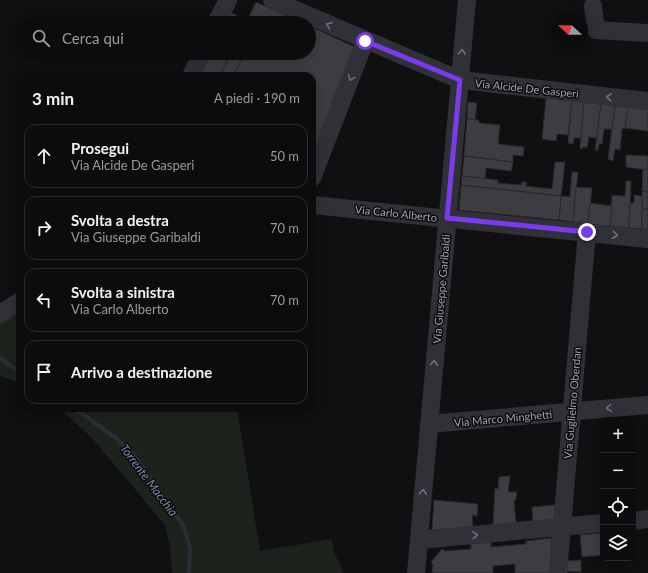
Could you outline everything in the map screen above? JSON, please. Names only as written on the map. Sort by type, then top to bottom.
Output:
[{"type":"street","points":[[220,16],[228,0]]},
{"type":"street","name":"Via Alcide De Gasperi","points":[[272,0],[308,16]]},
{"type":"street","name":"Via Giuseppe Garibaldi","points":[[416,573],[467,0]]},
{"type":"street","points":[[593,6],[596,30],[648,33]]},
{"type":"street","name":"Via Alcide De Gasperi","points":[[316,19],[460,80],[648,101]]},
{"type":"street","points":[[317,153],[365,41]]},
{"type":"street","points":[[193,72],[199,60]]},
{"type":"street","name":"Via Carlo Alberto","points":[[316,205],[648,239]]},
{"type":"street","name":"Via Guglielmo Oberdan","points":[[558,573],[587,232]]},
{"type":"street","points":[[0,314],[16,304]]},
{"type":"street","name":"Via Marco Minghetti","points":[[429,424],[648,405]]},
{"type":"street","points":[[636,521],[648,519]]},
{"type":"street","points":[[419,535],[436,538],[600,523]]},
{"type":"shaded area","points":[[16,310],[16,382],[0,376],[0,323]]},
{"type":"shaded area","points":[[63,412],[238,412],[260,551],[332,539],[334,552],[344,573],[172,573],[170,546],[165,525],[92,438]]},
{"type":"building","points":[[256,2],[287,16],[249,16]]},
{"type":"building","points":[[228,11],[238,16],[226,16]]},
{"type":"building","points":[[316,29],[355,47],[318,144],[316,143],[316,72],[235,72],[241,60],[316,60]]},
{"type":"building","points":[[206,60],[228,60],[222,72],[201,72]]},
{"type":"building","points":[[228,60],[241,60],[235,72],[222,72]]},
{"type":"building","points":[[546,98],[572,101],[568,135],[557,134],[556,141],[542,139]]},
{"type":"building","points":[[572,101],[584,102],[581,138],[574,138],[573,144],[568,143]]},
{"type":"building","points":[[468,102],[477,103],[475,120],[467,119]]},
{"type":"building","points":[[584,102],[601,104],[597,138],[589,137],[587,147],[583,147],[582,149],[580,148]]},
{"type":"building","points":[[601,104],[615,106],[612,129],[604,129],[602,144],[599,144],[598,150],[595,150]]},
{"type":"building","points":[[615,106],[628,107],[625,128],[622,129],[620,150],[615,149],[613,161],[608,159]]},
{"type":"building","points":[[628,107],[648,110],[648,131],[625,128]]},
{"type":"building","points":[[467,119],[479,120],[479,123],[500,125],[498,144],[524,147],[523,156],[513,155],[513,162],[464,156]]},
{"type":"building","points":[[626,155],[648,156],[648,170],[626,167]]},
{"type":"building","points":[[464,156],[513,162],[511,171],[486,168],[485,179],[462,176]]},
{"type":"building","points":[[555,162],[565,162],[561,196],[461,185],[462,176],[498,180],[498,183],[521,185],[522,182],[527,182],[526,186],[552,189]]},
{"type":"building","points":[[643,169],[648,170],[648,192],[642,191]]},
{"type":"building","points":[[572,172],[578,172],[573,222],[559,220],[561,196],[570,197]]},
{"type":"building","points":[[626,181],[631,181],[629,228],[610,226],[612,195],[625,196]]},
{"type":"building","points":[[461,185],[561,196],[559,220],[459,210]]},
{"type":"building","points":[[576,187],[592,188],[588,224],[573,222]]},
{"type":"building","points":[[642,191],[648,192],[648,209],[642,209]]},
{"type":"building","points":[[634,195],[642,196],[642,229],[629,228],[630,203],[634,203]]},
{"type":"building","points":[[590,203],[612,206],[610,226],[588,224]]},
{"type":"building","points":[[642,209],[648,209],[648,230],[642,229]]},
{"type":"building","points":[[510,476],[508,492],[517,492],[516,499],[514,501],[516,523],[493,526],[495,488],[498,489],[499,477]]},
{"type":"building","points":[[434,500],[478,504],[477,516],[472,515],[473,527],[432,530]]},
{"type":"building","points":[[555,505],[554,521],[533,522],[532,507]]},
{"type":"building","points":[[600,533],[600,555],[582,557],[580,535]]},
{"type":"building","points":[[552,538],[550,573],[515,573],[515,564],[493,566],[493,573],[432,573],[433,565],[431,562],[442,549],[445,551],[471,549],[471,544],[491,542],[491,547],[526,544],[526,541]]},
{"type":"building","points":[[581,560],[581,572],[566,571],[567,561]]},
{"type":"waterway","name":"Torrente Macchia","points":[[0,358],[16,369]]},
{"type":"waterway","name":"Torrente Macchia","points":[[80,412],[116,438],[134,455],[183,525],[190,548],[189,573]]},
{"type":"route","points":[[365,41],[460,80],[447,218],[587,232]]}]
